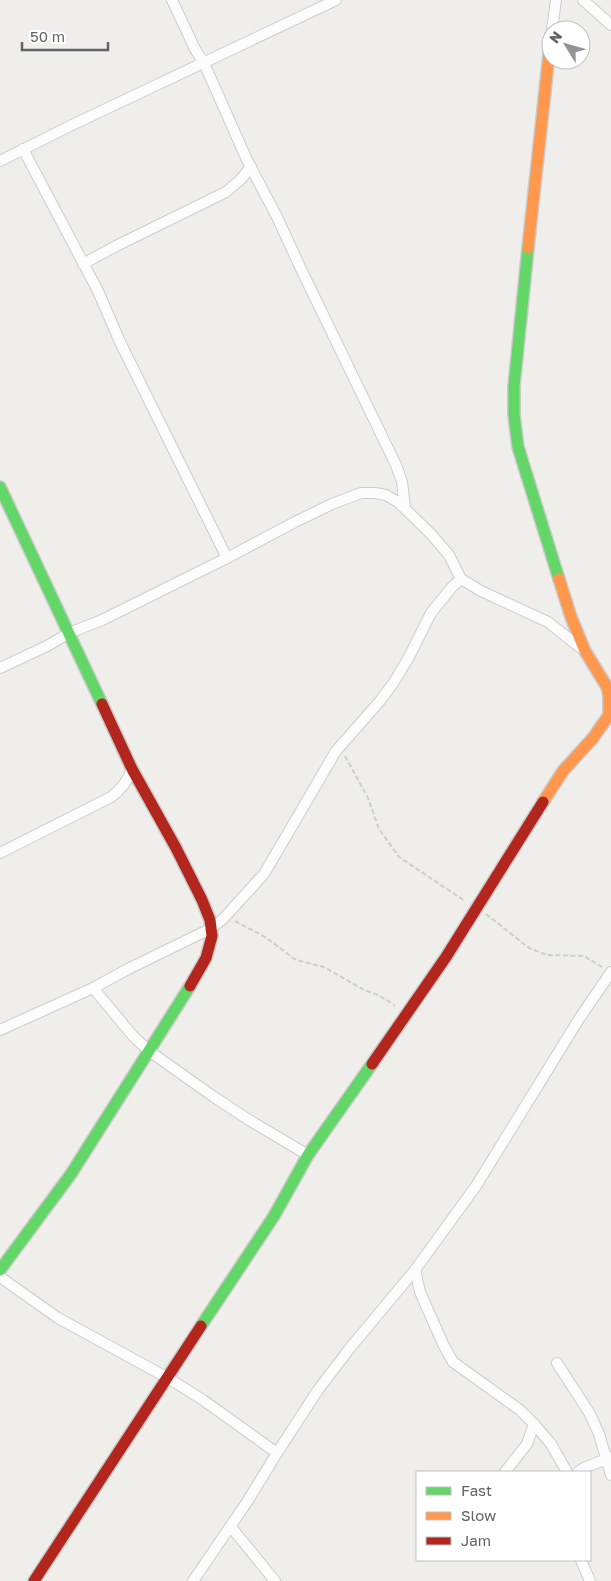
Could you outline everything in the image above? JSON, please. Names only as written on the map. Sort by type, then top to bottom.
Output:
[{"type":"street","points":[[172,0],[396,465],[402,482],[404,508]]},
{"type":"street","points":[[0,161],[336,0]]},
{"type":"street","points":[[553,20],[556,0]]},
{"type":"street","points":[[583,0],[611,25]]},
{"type":"street","points":[[34,1581],[274,1216],[308,1155],[446,957],[563,771],[593,738],[609,714],[607,687],[585,651],[533,499],[518,447],[514,415],[514,386],[547,70]]},
{"type":"street","points":[[23,149],[98,291],[120,342],[227,558]]},
{"type":"street","points":[[83,264],[226,192],[251,167]]},
{"type":"street","points":[[0,487],[132,769],[176,848],[202,900],[212,928],[211,943],[206,958],[150,1051],[71,1174],[0,1270]]},
{"type":"street","points":[[0,668],[102,620],[332,504],[361,493],[386,495],[398,502],[440,543],[449,555],[461,579],[481,591],[536,615],[585,651]]},
{"type":"street","points":[[0,1030],[92,988],[212,928],[225,917],[267,868],[336,752],[380,702],[409,657],[431,613],[461,579]]},
{"type":"street","points":[[0,853],[111,797],[126,782],[132,769]]},
{"type":"street","points":[[193,1581],[231,1527],[322,1384],[415,1270],[476,1186],[574,1026],[610,973]]},
{"type":"street","points":[[92,988],[124,1025],[150,1051],[220,1102],[308,1155]]},
{"type":"street","points":[[415,1270],[420,1292],[453,1362],[520,1410],[551,1444],[566,1471]]},
{"type":"street","points":[[0,1277],[58,1318],[168,1378],[210,1404],[277,1453]]},
{"type":"street","points":[[557,1363],[590,1414],[609,1458],[611,1475]]},
{"type":"street","points":[[506,1471],[527,1444],[534,1424]]},
{"type":"street","points":[[580,1471],[609,1458]]},
{"type":"street","points":[[231,1527],[275,1581]]},
{"type":"street","points":[[581,1561],[590,1581]]},
{"type":"path","points":[[336,752],[346,756],[368,798],[379,829],[399,857],[476,907],[536,952],[547,955],[584,956],[610,973]]},
{"type":"path","points":[[225,917],[265,937],[296,960],[324,967],[364,990],[390,1002],[398,1011],[403,1021]]},
{"type":"traffic: fast","points":[[528,248],[514,386],[514,415],[518,447],[559,579]]},
{"type":"traffic: fast","points":[[0,487],[102,704]]},
{"type":"traffic: fast","points":[[0,1270],[71,1174],[190,986]]},
{"type":"traffic: fast","points":[[201,1326],[274,1216],[308,1155],[372,1064]]},
{"type":"traffic: slow","points":[[528,248],[547,70]]},
{"type":"traffic: slow","points":[[543,802],[563,771],[593,738],[609,715],[607,687],[585,651],[571,617],[559,579]]},
{"type":"traffic: jam","points":[[102,704],[132,769],[176,848],[210,920],[212,936],[206,958],[190,986]]},
{"type":"traffic: jam","points":[[372,1064],[446,957],[543,802]]},
{"type":"traffic: jam","points":[[34,1581],[201,1326]]}]
